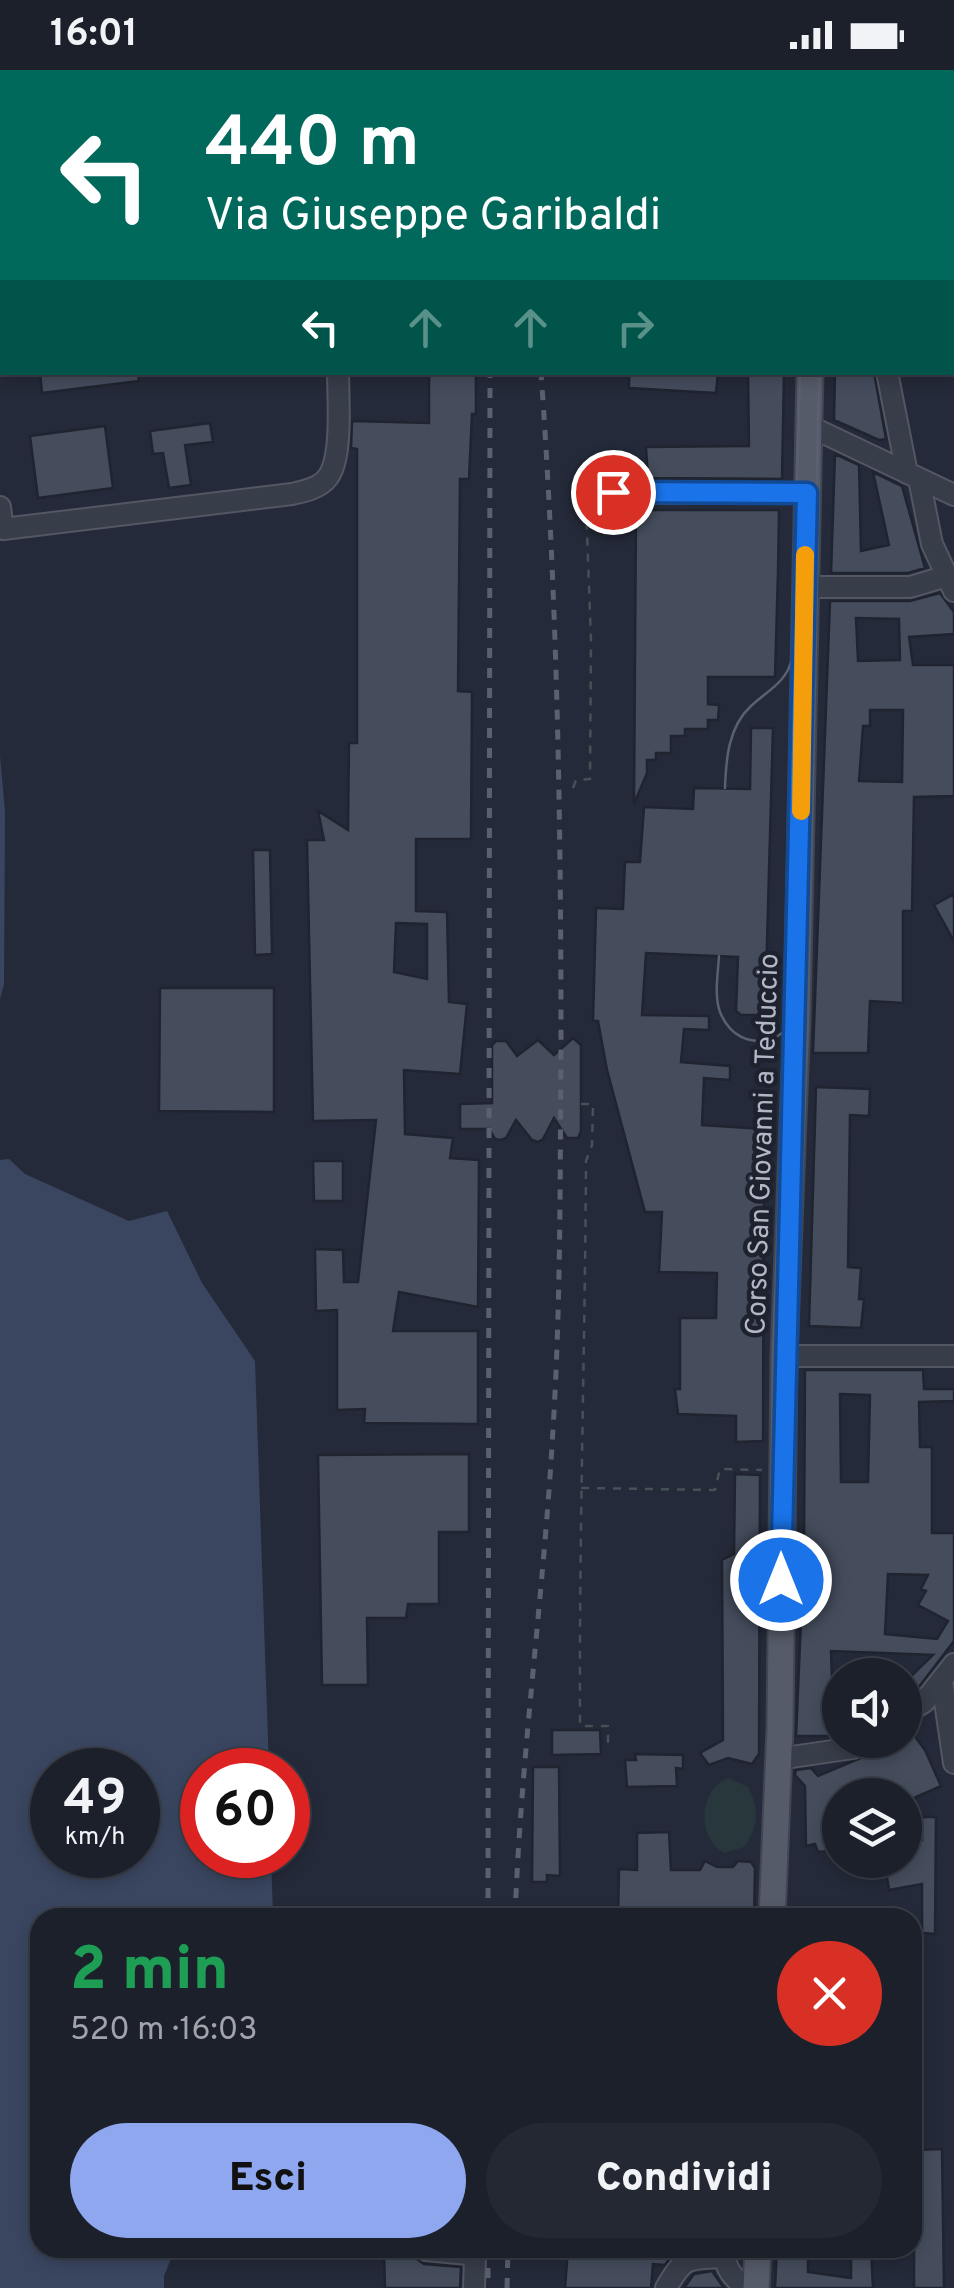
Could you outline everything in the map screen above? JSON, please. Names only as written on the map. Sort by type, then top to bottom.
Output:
[{"type":"main road","name":"Corso San Giovanni a Teduccio","points":[[772,1908],[810,375]]},
{"type":"main road","points":[[754,2288],[757,2258]]},
{"type":"street","points":[[0,507],[3,529],[292,494],[313,488],[330,476],[337,440],[338,375]]},
{"type":"street","points":[[805,587],[951,583],[932,544],[888,375]]},
{"type":"street","points":[[808,426],[954,495]]},
{"type":"street","points":[[613,492],[807,493]]},
{"type":"street","points":[[784,1356],[954,1356]]},
{"type":"street","points":[[922,1703],[948,1672]]},
{"type":"street","points":[[948,1672],[954,1763]]},
{"type":"street","points":[[778,1760],[822,1753]]},
{"type":"street","points":[[473,2258],[474,2288]]},
{"type":"street","points":[[666,2288],[680,2264],[697,2258]]},
{"type":"street","points":[[727,2258],[735,2278],[754,2288]]},
{"type":"path","points":[[573,788],[576,780],[590,780],[586,505],[613,492]]},
{"type":"path","points":[[581,1104],[593,1104],[593,1118],[592,1146],[586,1161],[579,1488],[580,1726],[608,1726],[608,1751]]},
{"type":"path","points":[[579,1488],[715,1490],[720,1470],[769,1470]]},
{"type":"shaded area","points":[[729,1778],[748,1787],[756,1818],[744,1847],[724,1853],[709,1836],[704,1814],[711,1792]]},
{"type":"water","points":[[0,756],[5,812],[4,984],[0,999]]},
{"type":"water","points":[[9,1159],[25,1174],[129,1221],[167,1211],[202,1283],[255,1361],[268,1748],[180,1748],[180,1878],[272,1878],[273,1908],[30,1908],[30,2258],[171,2258],[164,2288],[0,2288],[0,1160]]},
{"type":"building","points":[[40,375],[138,375],[139,381],[42,393]]},
{"type":"building","points":[[429,375],[476,375],[469,479],[460,479],[458,691],[472,692],[471,839],[416,839],[416,911],[447,912],[449,1002],[467,1004],[460,1074],[404,1070],[405,1134],[453,1138],[450,1158],[479,1160],[478,1307],[399,1292],[393,1331],[478,1331],[478,1424],[364,1423],[365,1409],[337,1410],[337,1310],[316,1311],[315,1249],[343,1250],[344,1282],[358,1282],[376,1120],[313,1121],[307,840],[324,840],[318,811],[348,830],[349,743],[357,743],[357,449],[351,448],[352,421],[429,423]],"holes":[[[396,923],[427,924],[427,979],[394,972]]]},
{"type":"building","points":[[629,375],[718,375],[716,393],[629,388]]},
{"type":"building","points":[[748,375],[784,375],[782,479],[648,478],[646,447],[749,446]]},
{"type":"building","points":[[835,375],[875,375],[886,439],[879,440],[834,420]]},
{"type":"building","points":[[210,423],[213,442],[185,445],[191,485],[169,488],[163,453],[153,454],[150,431]]},
{"type":"building","points":[[105,426],[113,488],[38,498],[30,436]]},
{"type":"building","points":[[835,454],[859,465],[861,551],[889,545],[873,472],[902,486],[925,568],[908,573],[831,573]]},
{"type":"building","points":[[636,510],[779,510],[775,677],[708,677],[708,704],[719,705],[718,720],[708,720],[708,729],[685,729],[685,736],[671,736],[671,753],[656,753],[656,760],[647,760],[647,773],[634,804]]},
{"type":"building","points":[[940,593],[954,612],[954,634],[909,637],[913,665],[954,665],[954,796],[914,797],[912,911],[903,911],[903,1003],[870,1001],[868,1053],[813,1053],[830,601],[910,601]],"holes":[[[856,618],[899,619],[900,660],[858,661]],[[870,710],[903,710],[902,782],[859,781],[863,726],[870,726]]]},
{"type":"building","points":[[751,728],[773,728],[765,1015],[741,1015],[736,1011],[738,957],[646,953],[642,1015],[709,1016],[709,1030],[684,1029],[681,1062],[730,1066],[730,1080],[704,1078],[702,1125],[764,1129],[763,1441],[736,1442],[736,1416],[678,1414],[675,1389],[680,1389],[680,1318],[716,1318],[717,1273],[659,1272],[662,1212],[645,1212],[598,1021],[593,1021],[596,908],[623,909],[625,862],[640,862],[644,807],[693,809],[694,788],[750,789]]},
{"type":"building","points":[[253,850],[270,850],[272,954],[255,955]]},
{"type":"building","points":[[954,894],[954,941],[934,905]]},
{"type":"building","points":[[160,988],[274,988],[274,1112],[159,1111]]},
{"type":"building","points":[[573,1038],[581,1045],[578,1138],[567,1138],[554,1118],[538,1142],[516,1120],[501,1140],[495,1139],[489,1129],[460,1129],[460,1104],[492,1103],[492,1045],[496,1041],[506,1041],[517,1056],[538,1040],[554,1055]]},
{"type":"building","points":[[816,1087],[870,1089],[869,1116],[850,1115],[848,1267],[861,1268],[861,1328],[809,1326]]},
{"type":"building","points":[[313,1161],[343,1161],[343,1201],[314,1201]]},
{"type":"building","points":[[805,1370],[923,1370],[924,1389],[954,1389],[954,1401],[919,1402],[920,1447],[932,1447],[932,1533],[954,1533],[954,1641],[922,1683],[922,1666],[933,1655],[831,1651],[831,1658],[822,1658],[822,1736],[796,1736],[804,1551]],"holes":[[[840,1394],[870,1395],[868,1482],[841,1482]],[[888,1574],[928,1575],[921,1589],[926,1591],[918,1605],[948,1621],[937,1639],[885,1634]]]},
{"type":"building","points":[[469,1454],[469,1532],[439,1532],[439,1604],[408,1604],[406,1618],[367,1618],[368,1685],[322,1685],[318,1455]]},
{"type":"building","points":[[735,1474],[760,1475],[759,1754],[752,1764],[728,1758],[709,1765],[700,1753],[723,1740],[722,1560],[734,1554]]},
{"type":"building","points":[[552,1730],[600,1730],[601,1754],[552,1755]]},
{"type":"building","points":[[922,1746],[941,1786],[922,1794],[922,1778],[822,1778],[822,1852],[818,1852],[815,1844],[806,1846],[805,1786],[795,1775],[796,1770],[811,1768],[818,1776],[861,1758],[922,1758]]},
{"type":"building","points":[[635,1754],[683,1755],[683,1769],[676,1768],[677,1786],[627,1787],[625,1760],[636,1760]]},
{"type":"building","points":[[533,1767],[559,1767],[560,1876],[547,1875],[547,1882],[532,1882]]},
{"type":"building","points":[[922,1817],[936,1817],[935,1934],[922,1933],[922,1884],[889,1890],[887,1878],[922,1878]]},
{"type":"building","points":[[669,1832],[671,1870],[700,1870],[705,1861],[717,1867],[751,1862],[755,1868],[754,1908],[618,1908],[619,1869],[637,1870],[637,1833]]},
{"type":"building","points":[[942,2149],[944,2288],[914,2288],[914,2258],[922,2258],[922,2150]]},
{"type":"building","points":[[384,2258],[415,2258],[424,2264],[461,2267],[460,2288],[385,2288]]},
{"type":"building","points":[[567,2258],[670,2258],[665,2265],[653,2264],[651,2288],[565,2288]]},
{"type":"building","points":[[776,2258],[808,2258],[808,2272],[851,2278],[851,2258],[872,2258],[873,2288],[775,2288]]},
{"type":"building","points":[[712,2271],[724,2288],[684,2288],[694,2274]]},
{"type":"tram line","points":[[725,788],[728,755],[737,724],[781,680],[792,659],[800,375]]},
{"type":"tram line","points":[[719,956],[717,999],[729,1028],[755,1041],[782,1033],[794,1022],[806,990],[819,375]]},
{"type":"railway","points":[[488,1908],[490,375]]},
{"type":"railway","points":[[516,1908],[549,1490],[560,1235],[559,790],[541,375]]},
{"type":"railway","points":[[488,2258],[488,2288]]},
{"type":"railway","points":[[507,2288],[508,2258]]},
{"type":"slow traffic","points":[[801,811],[805,555]]},
{"type":"route","points":[[613,492],[807,493],[781,1580]]}]
